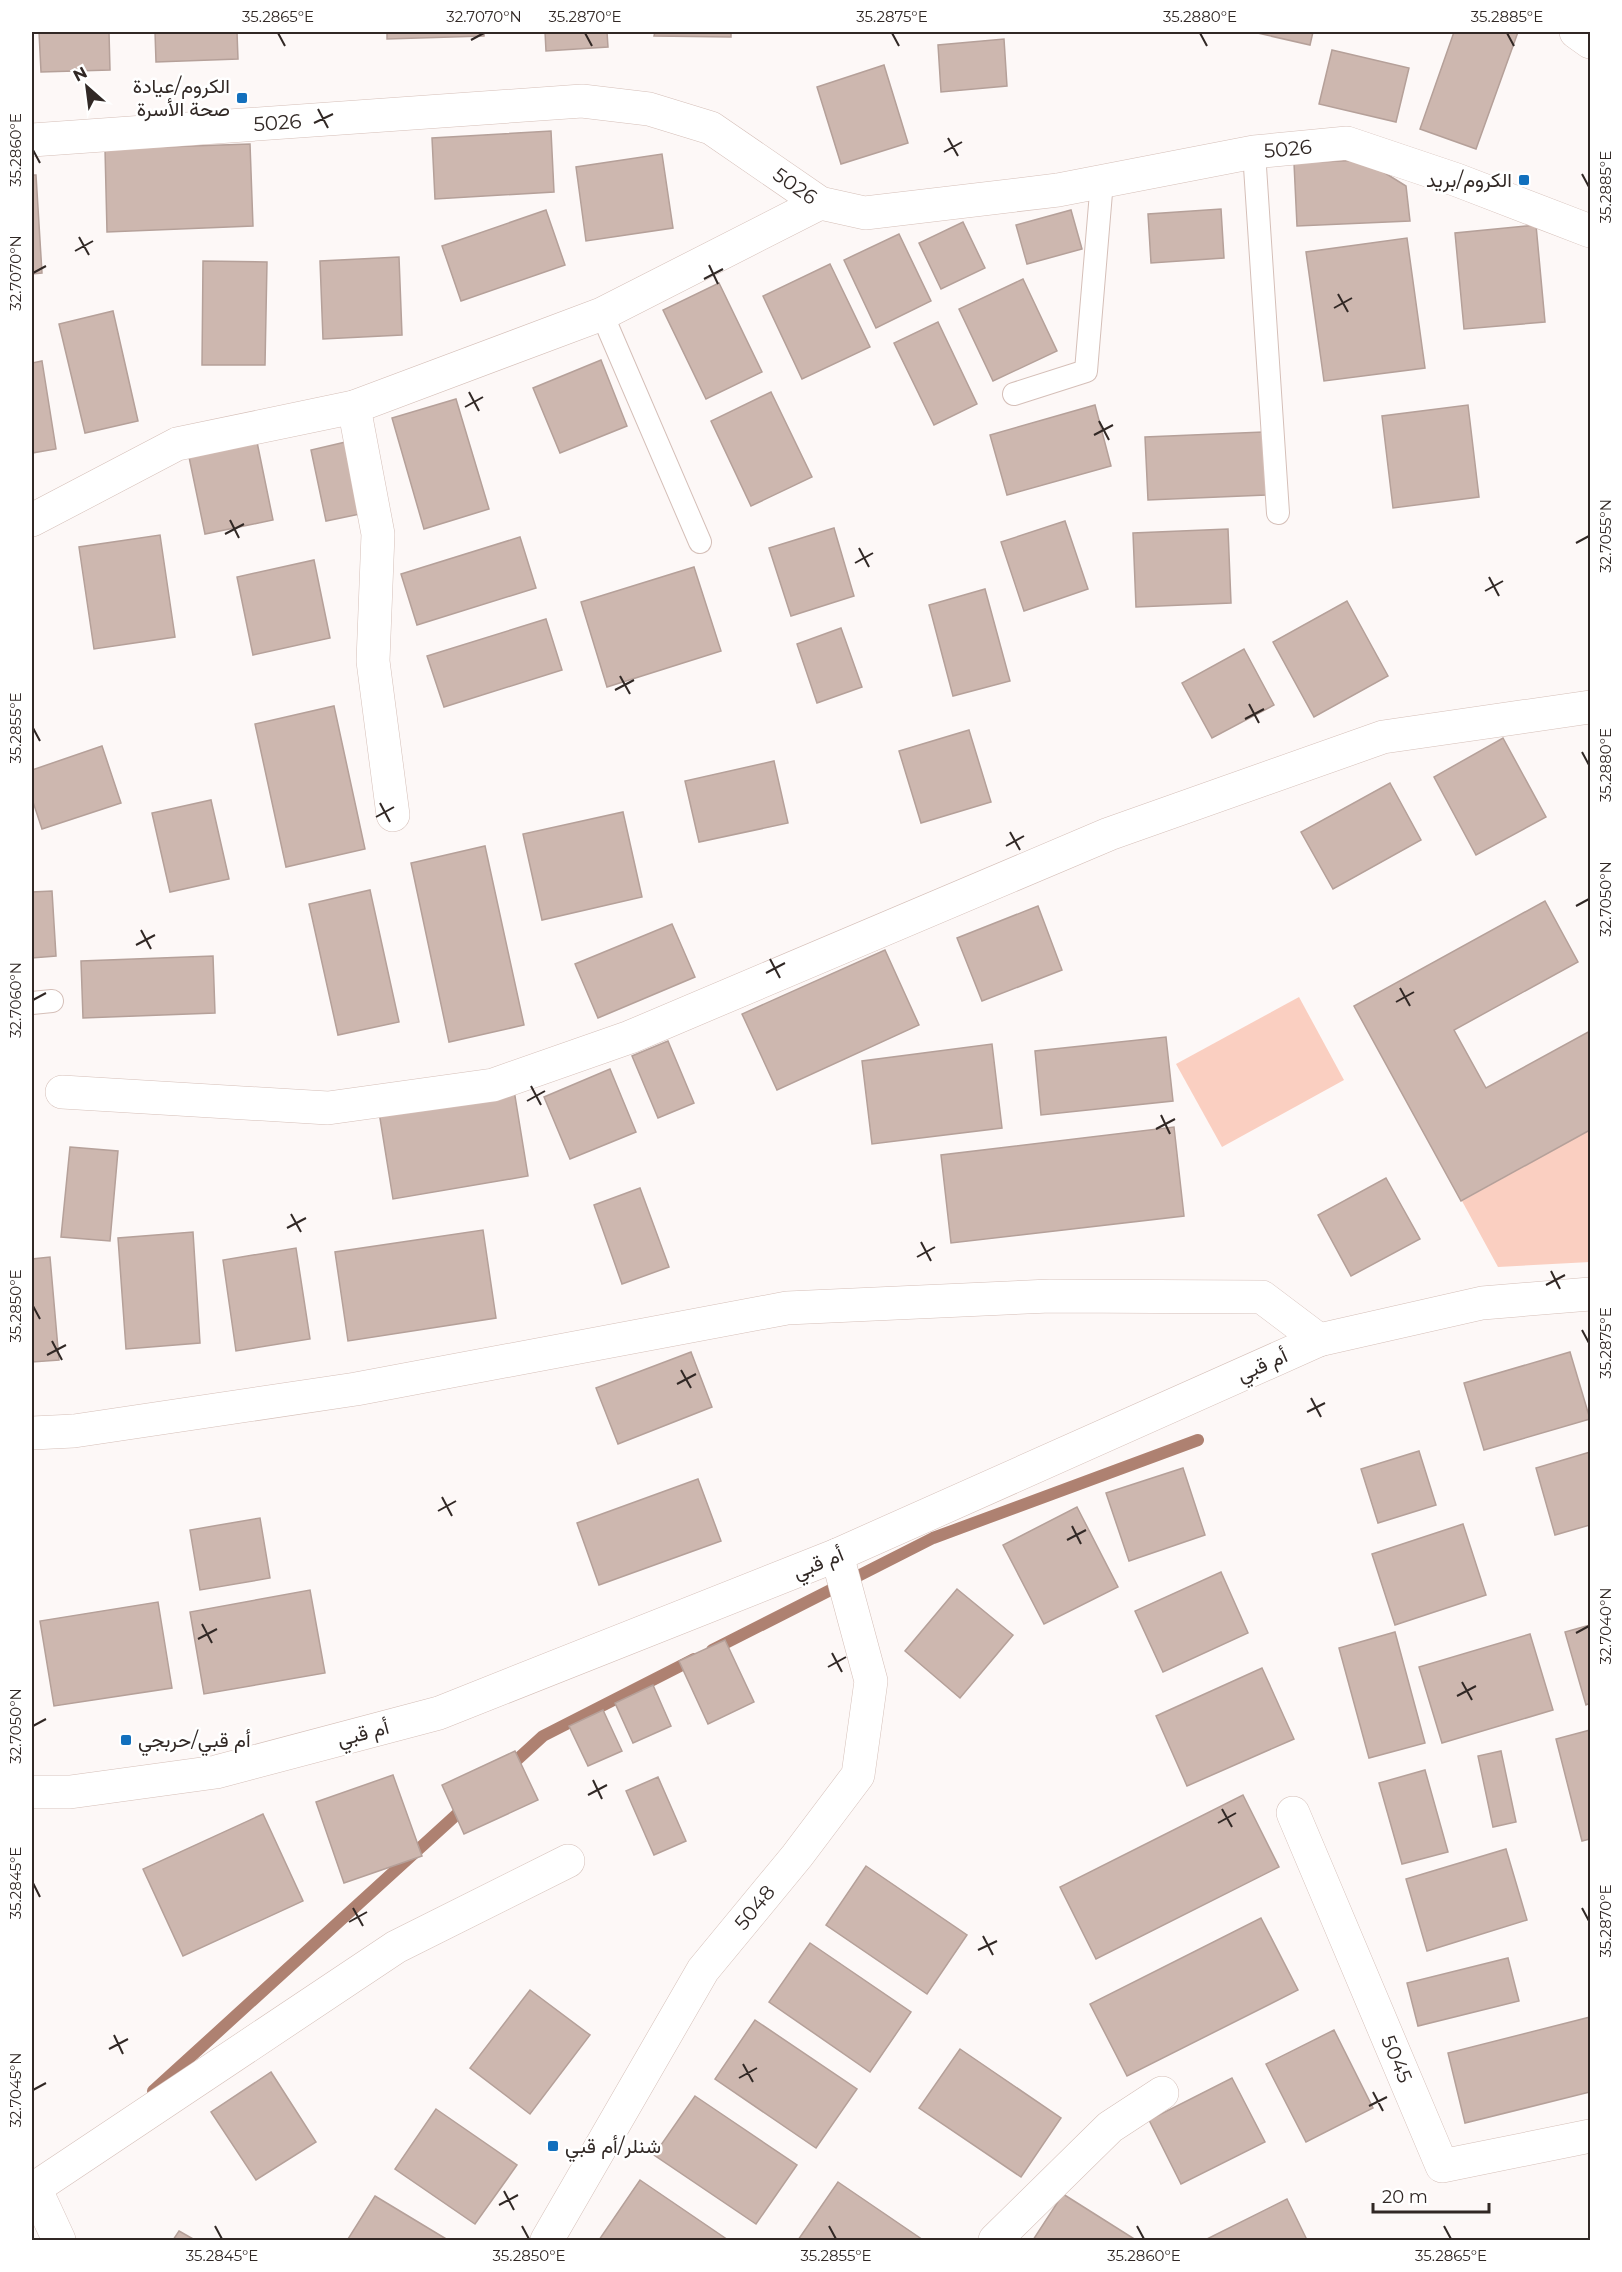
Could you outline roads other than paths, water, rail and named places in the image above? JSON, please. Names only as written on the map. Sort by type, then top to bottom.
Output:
[{"type":"street","points":[[1576,32],[1590,42]]},
{"type":"street","name":"5026","points":[[32,140],[582,101],[649,109],[711,128],[820,203],[865,213],[1058,190],[1254,152],[1347,143],[1457,180],[1590,231]]},
{"type":"street","points":[[32,520],[177,444],[354,406],[602,314],[820,203]]},
{"type":"street","points":[[354,406],[378,534],[374,661],[393,815]]},
{"type":"street","points":[[62,1092],[328,1108],[493,1085],[630,1037],[1109,834],[1383,737],[1590,707]]},
{"type":"street","name":"أم قبي","points":[[32,1792],[70,1792],[216,1772],[440,1713],[837,1555],[1319,1340],[1482,1303],[1590,1294]]},
{"type":"street","points":[[32,1433],[74,1431],[356,1389],[787,1308],[1050,1296],[1262,1297],[1319,1340]]},
{"type":"street","name":"5048","points":[[547,2241],[703,1971],[797,1856],[858,1775],[871,1682],[837,1555]]},
{"type":"street","name":"5045","points":[[1293,1813],[1442,2166],[1590,2136]]},
{"type":"street","points":[[59,2241],[33,2189],[396,1947],[568,1861]]},
{"type":"street","points":[[995,2241],[1110,2127],[1162,2092]]},
{"type":"lane","points":[[1254,152],[1278,513]]},
{"type":"lane","points":[[1014,394],[1086,371],[1102,182]]},
{"type":"lane","points":[[602,314],[700,542]]},
{"type":"waterway","points":[[712,1650],[933,1538],[1198,1440]]},
{"type":"waterway","points":[[508,1768],[543,1736],[694,1659]]},
{"type":"waterway","points":[[153,2091],[466,1806]]},
{"type":"place","name":"الكروم/عيادة صحة الأسرة","points":[[242,98]]},
{"type":"place","name":"الكروم/بريد","points":[[1524,180]]},
{"type":"place","name":"أم قبي/حربجي","points":[[126,1740]]},
{"type":"place","name":"شنلر/أم قبي","points":[[553,2146]]}]
